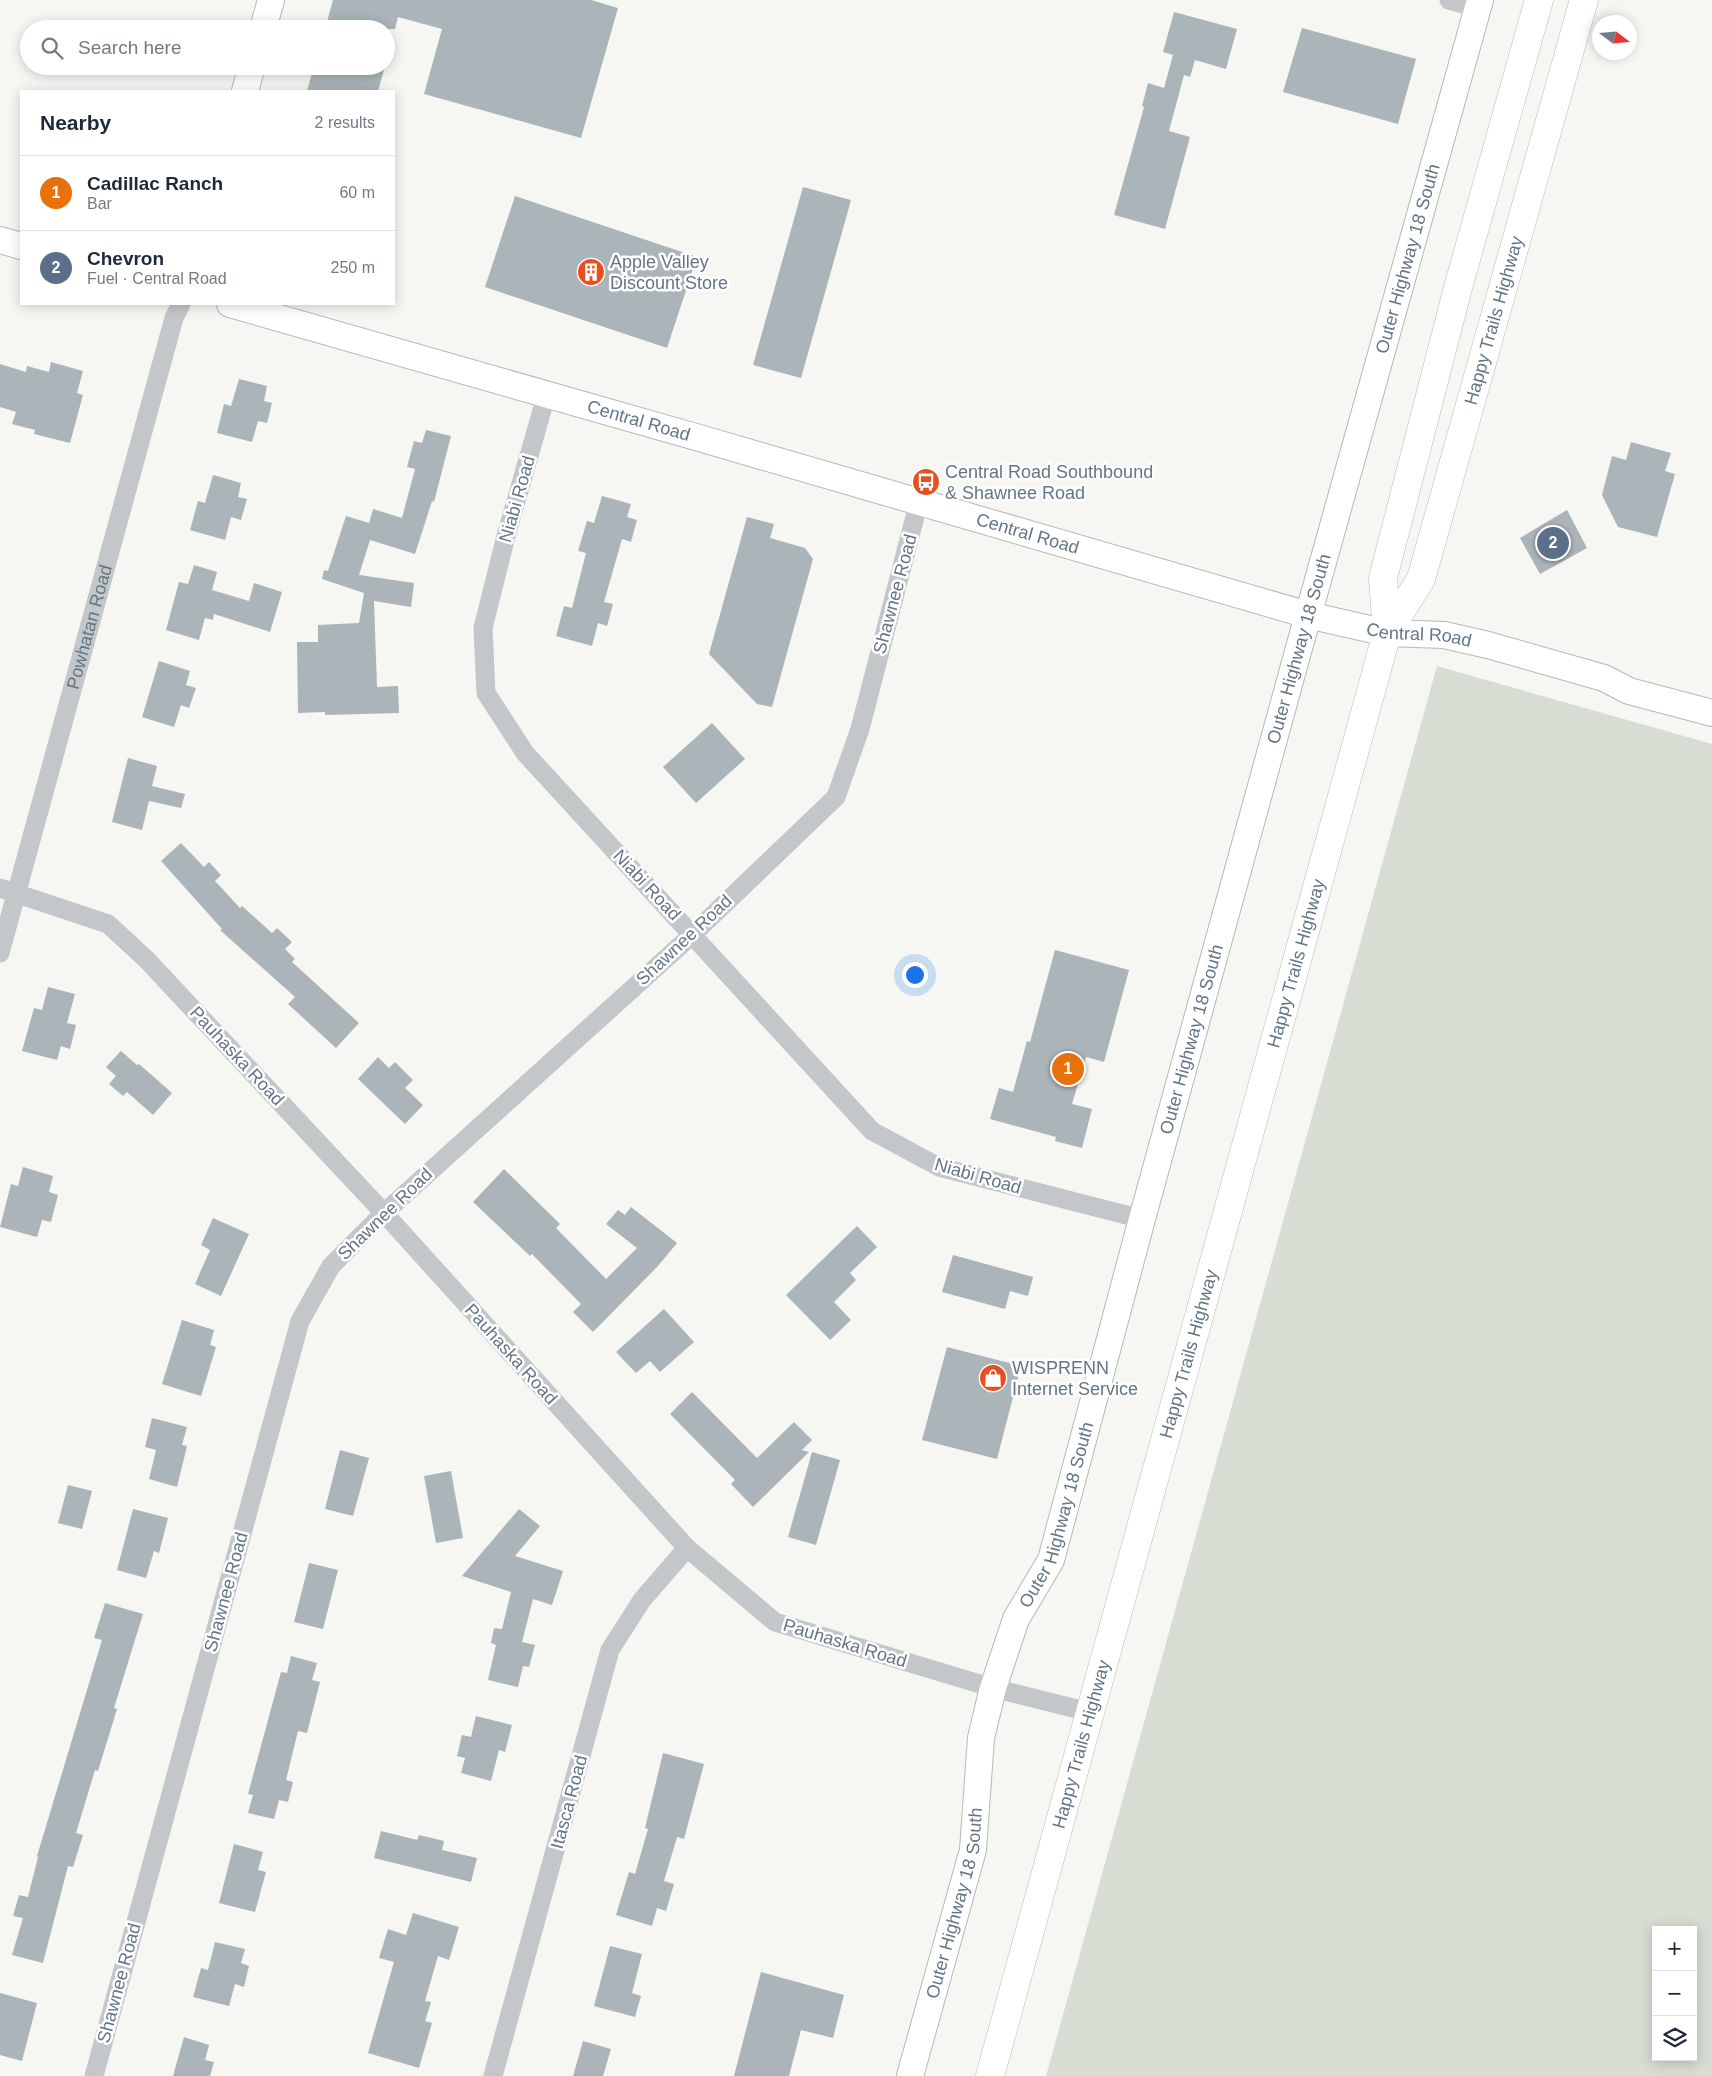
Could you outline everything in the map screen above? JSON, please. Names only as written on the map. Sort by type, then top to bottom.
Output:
[{"type":"main road","name":"Happy Trails Highway","points":[[1387,633],[1383,578],[1459,284],[1538,0]]},
{"type":"main road","name":"Happy Trails Highway","points":[[990,2076],[1387,633],[1421,579],[1584,0]]},
{"type":"street","points":[[265,20],[271,0]]},
{"type":"street","points":[[1449,0],[1479,4]]},
{"type":"street","name":"Outer Highway 18 South","points":[[910,2076],[973,1850],[981,1738],[993,1688],[1016,1619],[1051,1560],[1142,1219],[1308,614],[1479,4]]},
{"type":"street","points":[[245,90],[249,75]]},
{"type":"street","points":[[0,240],[20,246]]},
{"type":"street","name":"Powhatan Road","points":[[0,953],[8,890],[174,318],[180,305]]},
{"type":"street","name":"Central Road","points":[[234,305],[547,393],[731,448],[1308,614],[1387,633],[1444,635],[1488,645],[1604,678],[1629,691],[1712,713]]},
{"type":"street","name":"Niabi Road","points":[[547,393],[482,628],[486,693],[525,752],[872,1132],[939,1167],[1142,1219]]},
{"type":"street","name":"Shawnee Road","points":[[94,2076],[300,1321],[331,1266],[384,1213],[693,934],[836,797],[860,729],[919,501]]},
{"type":"street","name":"Pauhaska Road","points":[[8,890],[108,924],[146,959],[384,1213],[687,1548],[775,1622],[993,1688],[1089,1712]]},
{"type":"street","name":"Itasca Road","points":[[493,2076],[610,1650],[642,1600],[687,1548]]},
{"type":"shaded area","points":[[1437,666],[1712,744],[1712,2076],[1046,2076]]},
{"type":"building","points":[[333,0],[591,0],[618,8],[581,138],[424,94],[442,29],[398,17],[395,29],[395,20],[327,20]]},
{"type":"building","points":[[1174,12],[1237,29],[1226,69],[1195,60],[1190,77],[1184,75],[1169,131],[1190,137],[1165,229],[1114,215],[1144,107],[1142,106],[1148,83],[1164,88],[1173,55],[1163,52]]},
{"type":"building","points":[[1302,28],[1416,59],[1398,124],[1283,92]]},
{"type":"building","points":[[311,75],[382,75],[378,90],[307,90]]},
{"type":"building","points":[[803,187],[851,200],[801,378],[753,365]]},
{"type":"building","name":"Apple Valley Discount Store","points":[[515,196],[697,257],[667,348],[485,287]]},
{"type":"building","points":[[51,362],[83,371],[77,393],[83,395],[70,443],[34,434],[35,430],[12,424],[16,412],[0,407],[0,364],[26,372],[27,366],[49,372]]},
{"type":"building","points":[[239,379],[267,386],[264,401],[272,403],[267,423],[258,421],[252,442],[217,433],[224,404],[231,406]]},
{"type":"building","points":[[426,430],[451,436],[434,502],[432,501],[415,554],[370,540],[359,575],[414,583],[411,607],[374,601],[377,687],[398,686],[399,713],[325,715],[325,712],[298,713],[297,642],[318,642],[318,625],[359,623],[364,593],[322,579],[324,570],[328,571],[346,516],[369,523],[373,509],[402,518],[415,469],[407,467],[414,441],[422,443]]},
{"type":"building","points":[[1631,442],[1671,453],[1665,471],[1675,474],[1657,537],[1618,527],[1602,495],[1612,456],[1626,460]]},
{"type":"building","points":[[213,475],[241,483],[238,497],[247,499],[241,520],[231,517],[225,540],[190,530],[198,501],[205,503]]},
{"type":"building","points":[[602,496],[631,504],[627,517],[637,520],[631,542],[622,539],[604,602],[613,604],[607,626],[598,623],[592,646],[556,636],[564,606],[572,608],[586,553],[578,551],[587,521],[594,523]]},
{"type":"building","points":[[1567,510],[1587,548],[1540,574],[1520,538]]},
{"type":"building","points":[[747,517],[774,524],[770,538],[805,548],[813,559],[772,707],[757,704],[709,654]]},
{"type":"building","points":[[194,565],[217,572],[212,590],[249,601],[254,583],[282,592],[270,632],[214,614],[213,620],[205,618],[199,640],[166,630],[179,582],[188,584]]},
{"type":"building","points":[[159,661],[190,671],[186,685],[196,688],[189,708],[181,705],[174,727],[142,717]]},
{"type":"building","points":[[712,723],[745,759],[696,803],[663,767]]},
{"type":"building","points":[[128,758],[157,766],[152,786],[185,794],[181,808],[149,801],[142,830],[112,822]]},
{"type":"building","points":[[181,843],[204,867],[209,862],[221,875],[215,881],[240,908],[242,906],[272,933],[277,928],[292,942],[285,949],[295,959],[292,962],[359,1023],[336,1048],[288,1004],[295,997],[220,930],[222,929],[161,861]]},
{"type":"building","points":[[1055,950],[1129,970],[1104,1062],[1086,1057],[1072,1104],[1092,1109],[1082,1148],[1055,1141],[1056,1137],[990,1119],[999,1088],[1013,1092],[1027,1041],[1030,1042]]},
{"type":"building","points":[[48,987],[75,994],[67,1023],[76,1025],[70,1049],[61,1046],[57,1060],[22,1051],[34,1008],[42,1010]]},
{"type":"building","points":[[121,1051],[172,1093],[153,1115],[127,1092],[123,1096],[109,1084],[116,1076],[106,1067]]},
{"type":"building","points":[[378,1057],[389,1068],[395,1062],[413,1080],[405,1088],[423,1105],[405,1124],[358,1079]]},
{"type":"building","points":[[23,1167],[53,1176],[49,1192],[58,1195],[51,1222],[42,1220],[37,1237],[0,1227],[11,1184],[18,1186]]},
{"type":"building","points":[[504,1169],[560,1224],[556,1228],[606,1279],[637,1248],[606,1224],[618,1210],[625,1215],[631,1207],[677,1243],[658,1266],[593,1332],[573,1312],[581,1304],[532,1254],[530,1256],[473,1202]]},
{"type":"building","points":[[213,1218],[249,1234],[221,1296],[195,1284],[210,1250],[201,1245]]},
{"type":"building","points":[[857,1226],[877,1247],[850,1273],[856,1280],[834,1302],[851,1320],[830,1340],[786,1295]]},
{"type":"building","points":[[953,1255],[1033,1277],[1028,1296],[1010,1291],[1005,1309],[942,1292]]},
{"type":"building","points":[[664,1309],[694,1342],[660,1372],[650,1361],[636,1373],[616,1352]]},
{"type":"building","points":[[182,1320],[214,1330],[210,1345],[216,1347],[201,1396],[162,1384]]},
{"type":"building","points":[[947,1347],[1021,1366],[997,1459],[922,1440]]},
{"type":"building","points":[[692,1392],[757,1458],[794,1422],[812,1440],[802,1450],[809,1452],[753,1507],[731,1484],[735,1480],[670,1414]]},
{"type":"building","points":[[152,1418],[187,1427],[182,1445],[187,1446],[177,1487],[149,1479],[156,1450],[145,1447]]},
{"type":"building","points":[[340,1450],[369,1458],[353,1516],[325,1509]]},
{"type":"building","points":[[812,1452],[840,1460],[816,1545],[788,1537]]},
{"type":"building","points":[[451,1471],[463,1538],[436,1543],[424,1476]]},
{"type":"building","points":[[68,1485],[92,1491],[82,1529],[58,1523]]},
{"type":"building","points":[[133,1509],[168,1518],[159,1553],[154,1551],[146,1578],[117,1570]]},
{"type":"building","points":[[519,1509],[540,1526],[515,1556],[563,1571],[552,1605],[533,1599],[522,1642],[535,1645],[529,1667],[523,1666],[518,1687],[488,1680],[496,1645],[491,1643],[494,1628],[502,1629],[511,1592],[462,1576]]},
{"type":"building","points":[[309,1563],[338,1570],[323,1629],[294,1622]]},
{"type":"building","points":[[105,1603],[143,1614],[114,1708],[117,1709],[98,1771],[95,1770],[76,1833],[83,1835],[73,1867],[68,1866],[43,1963],[12,1955],[23,1918],[13,1916],[19,1895],[28,1897],[37,1856],[102,1640],[94,1638]]},
{"type":"building","points":[[291,1656],[317,1663],[312,1680],[320,1682],[307,1733],[298,1731],[286,1780],[293,1782],[288,1802],[279,1800],[274,1819],[248,1813],[253,1795],[248,1794],[281,1672],[287,1673]]},
{"type":"building","points":[[476,1716],[512,1725],[505,1752],[499,1750],[491,1781],[461,1773],[465,1758],[457,1756],[462,1735],[471,1737]]},
{"type":"building","points":[[663,1753],[704,1764],[684,1839],[677,1837],[664,1881],[674,1884],[666,1911],[657,1908],[652,1926],[616,1915],[629,1872],[635,1874],[648,1829],[645,1828]]},
{"type":"building","points":[[381,1831],[417,1840],[419,1835],[444,1841],[442,1850],[477,1858],[471,1882],[374,1858]]},
{"type":"building","points":[[234,1844],[263,1852],[258,1870],[266,1872],[255,1912],[219,1903]]},
{"type":"building","points":[[413,1913],[459,1927],[449,1960],[438,1956],[425,2001],[431,2002],[425,2021],[432,2023],[419,2068],[368,2053],[394,1962],[379,1958],[388,1929],[406,1935]]},
{"type":"building","points":[[215,1942],[245,1949],[241,1963],[249,1966],[244,1987],[235,1984],[229,2006],[193,1997],[201,1968],[208,1970]]},
{"type":"building","points":[[610,1946],[642,1954],[632,1993],[641,1996],[635,2017],[594,2006]]},
{"type":"building","points":[[761,1972],[844,1995],[833,2038],[801,2030],[789,2076],[734,2076]]},
{"type":"building","points":[[0,1993],[37,2003],[22,2061],[0,2055]]},
{"type":"building","points":[[184,2037],[209,2045],[205,2060],[214,2062],[210,2076],[173,2076]]},
{"type":"building","points":[[583,2041],[611,2049],[603,2076],[573,2076]]},
{"type":"place","name":"Apple Valley Discount Store","points":[[591,272]]},
{"type":"place","name":"Central Road Southbound & Shawnee Road","points":[[926,482]]},
{"type":"place","name":"Chevron","points":[[1553,543]]},
{"type":"place","name":"Cadillac Ranch","points":[[1068,1069]]},
{"type":"place","name":"WISPRENN Internet Service","points":[[993,1378]]}]
